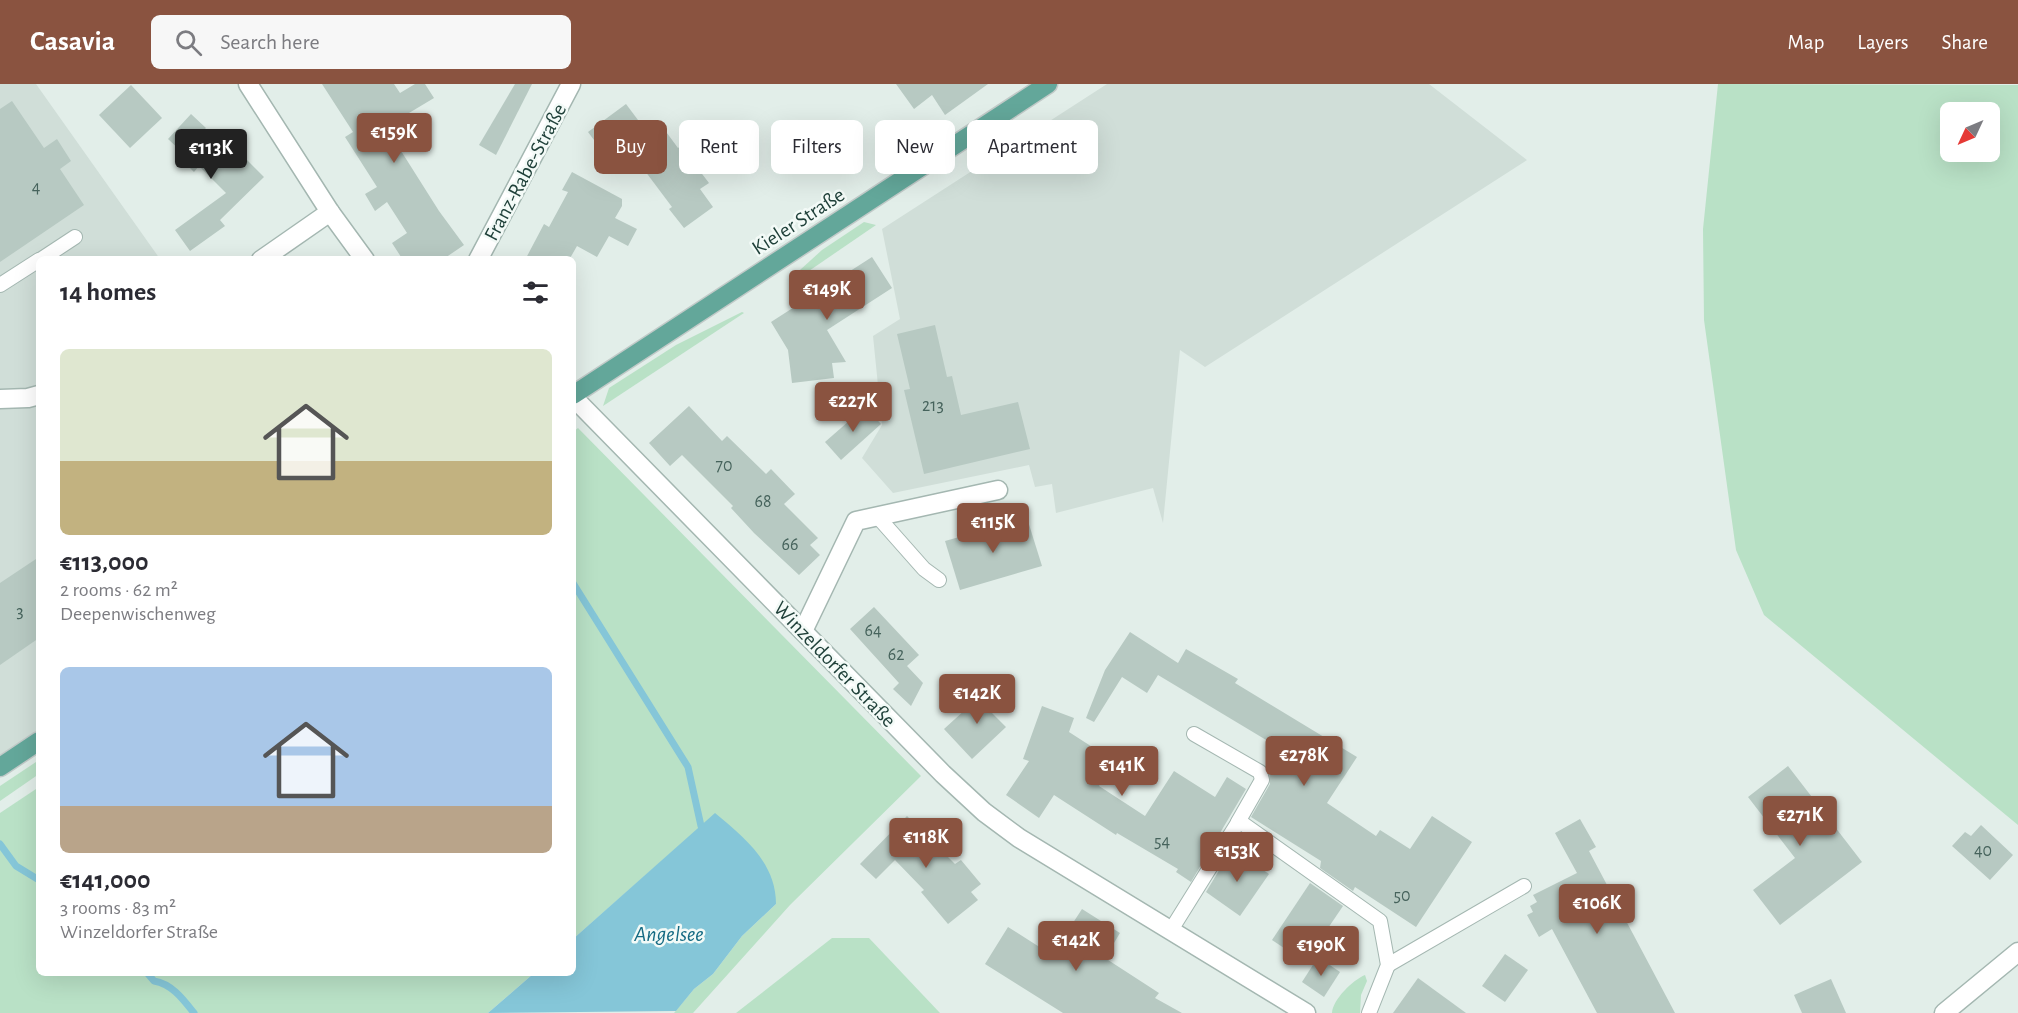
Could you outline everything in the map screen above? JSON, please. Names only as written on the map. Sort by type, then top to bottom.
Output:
[{"type":"main road","name":"Kieler Straße","points":[[576,394],[1047,84]]},
{"type":"main road","points":[[0,767],[36,743]]},
{"type":"street","points":[[248,84],[330,212],[361,256]]},
{"type":"street","name":"Franz-Rabe-Straße","points":[[480,256],[572,84]]},
{"type":"street","points":[[267,256],[330,212]]},
{"type":"street","points":[[0,399],[36,396]]},
{"type":"street","name":"Winzeldorfer Straße","points":[[576,399],[943,774],[984,812],[1019,838],[1306,1013]]},
{"type":"street","points":[[803,631],[856,521],[998,490]]},
{"type":"street","points":[[1944,1013],[2018,952]]},
{"type":"lane","points":[[45,256],[75,237]]},
{"type":"lane","points":[[0,285],[36,262]]},
{"type":"lane","points":[[878,517],[924,568],[939,580]]},
{"type":"lane","points":[[1171,930],[1262,780],[1260,772],[1194,734]]},
{"type":"lane","points":[[1238,822],[1380,921],[1388,965],[1369,1013]]},
{"type":"lane","points":[[1388,965],[1524,886]]},
{"type":"shaded area","points":[[0,84],[36,84],[158,256],[36,256],[36,731],[0,755]]},
{"type":"shaded area","points":[[1107,84],[1429,84],[1527,160],[1205,367],[1180,350],[1163,523],[1153,488],[1056,513],[1052,484],[1035,487],[1029,465],[893,493],[862,458],[882,425],[873,336],[900,319],[882,229],[967,174],[1098,174],[1098,120],[1051,120]]},
{"type":"green space","points":[[1718,84],[2018,85],[2018,825],[1764,615],[1736,550],[1704,320],[1703,229]]},
{"type":"green space","points":[[864,222],[876,225],[803,275],[800,270],[822,250]]},
{"type":"green space","points":[[744,313],[603,406],[609,388],[676,345]]},
{"type":"green space","points":[[578,428],[921,776],[790,905],[693,1013],[674,1013],[694,989],[713,974],[742,936],[776,904],[715,814],[576,936],[576,430]]},
{"type":"green space","points":[[36,762],[36,776],[0,801],[0,786]]},
{"type":"green space","points":[[36,789],[36,976],[531,976],[488,1013],[0,1013],[0,813]]},
{"type":"green space","points":[[832,938],[869,938],[940,1013],[736,1013]]},
{"type":"green space","points":[[1365,975],[1367,981],[1361,995],[1360,1013],[1332,1013],[1344,991]]},
{"type":"water","name":"Angelsee","points":[[715,813],[757,852],[771,876],[775,889],[776,904],[742,936],[713,974],[694,989],[676,1011],[488,1013],[531,976],[576,976],[576,936]]},
{"type":"building","points":[[322,84],[394,84],[400,93],[415,84],[425,84],[434,98],[399,119],[409,134],[396,143],[439,211],[464,245],[448,256],[400,256],[392,243],[407,233],[387,202],[375,211],[365,194],[377,187],[345,137],[353,132]]},
{"type":"building","points":[[515,84],[532,84],[496,155],[479,145]]},
{"type":"building","points":[[896,84],[988,84],[945,115],[932,95],[914,109]]},
{"type":"building","points":[[131,85],[162,118],[130,148],[99,115]]},
{"type":"building","points":[[12,101],[44,148],[57,139],[71,161],[60,169],[84,205],[0,262],[0,109]]},
{"type":"building","points":[[626,104],[638,120],[604,120]]},
{"type":"building","points":[[191,114],[206,128],[202,132],[237,166],[245,158],[264,177],[220,220],[225,226],[190,251],[175,230],[226,193],[199,166],[194,172],[179,157],[183,153],[168,139]]},
{"type":"building","points":[[594,128],[594,140],[588,132]]},
{"type":"building","points":[[667,133],[679,147],[679,174],[702,174],[709,183],[700,189],[713,207],[684,228],[669,209],[672,207],[647,174],[667,174]]},
{"type":"building","points":[[572,172],[622,199],[622,206],[615,218],[637,229],[628,246],[609,236],[597,257],[577,246],[571,256],[527,256],[544,224],[549,227],[568,192],[562,190]]},
{"type":"building","points":[[872,257],[892,288],[827,330],[846,362],[832,363],[834,378],[792,383],[788,350],[771,322]]},
{"type":"building","points":[[935,325],[947,377],[952,376],[961,415],[1018,402],[1030,449],[924,474],[904,390],[910,389],[897,334]]},
{"type":"building","points":[[689,406],[722,441],[727,436],[766,474],[771,469],[795,494],[784,504],[818,538],[810,545],[820,555],[799,575],[754,533],[731,508],[733,506],[682,455],[670,466],[649,443]]},
{"type":"building","points":[[865,407],[881,424],[841,460],[825,442]]},
{"type":"building","points":[[1027,518],[1042,566],[960,590],[945,541]]},
{"type":"building","points":[[36,559],[36,640],[0,665],[0,583]]},
{"type":"building","points":[[874,607],[919,655],[907,666],[923,683],[911,706],[893,689],[899,683],[850,629]]},
{"type":"building","points":[[1130,632],[1178,663],[1186,649],[1238,679],[1235,683],[1357,757],[1327,803],[1376,836],[1380,830],[1410,849],[1432,816],[1472,842],[1416,927],[1355,887],[1353,891],[1320,868],[1321,861],[1251,817],[1270,784],[1269,771],[1283,750],[1158,675],[1147,693],[1122,677],[1094,722],[1086,718],[1105,670]]},
{"type":"building","points":[[988,689],[1002,704],[992,713],[1006,727],[972,759],[944,729]]},
{"type":"building","points":[[1042,706],[1074,718],[1069,732],[1114,761],[1099,786],[1145,816],[1174,771],[1215,797],[1227,777],[1246,789],[1191,882],[1176,872],[1178,869],[1117,833],[1116,835],[1054,795],[1039,818],[1006,795],[1029,761],[1023,759]]},
{"type":"building","points":[[1788,766],[1862,862],[1780,925],[1753,890],[1795,858],[1748,797]]},
{"type":"building","points":[[907,816],[955,864],[961,860],[981,884],[971,892],[978,900],[948,924],[921,892],[924,890],[895,860],[876,879],[860,864]]},
{"type":"building","points":[[1580,819],[1596,847],[1589,851],[1675,1013],[1597,1013],[1552,929],[1539,937],[1527,915],[1533,912],[1530,906],[1537,902],[1533,895],[1577,873],[1555,833]]},
{"type":"building","points":[[1981,825],[2013,855],[1990,880],[1952,846],[1965,832],[1971,836]]},
{"type":"building","points":[[1232,849],[1269,874],[1240,916],[1206,892]]},
{"type":"building","points":[[1310,883],[1343,906],[1305,962],[1272,940]]},
{"type":"building","points":[[1082,909],[1120,933],[1105,958],[1159,993],[1155,998],[1182,1013],[1063,1013],[985,964],[1008,927],[1052,955]]},
{"type":"building","points":[[1505,954],[1528,970],[1505,1002],[1482,986]]},
{"type":"building","points":[[1318,957],[1340,972],[1324,997],[1302,982]]},
{"type":"building","points":[[1418,978],[1466,1013],[1393,1013]]},
{"type":"building","points":[[1831,979],[1846,1013],[1802,1013],[1794,995]]},
{"type":"waterway","points":[[576,588],[688,767],[701,826]]},
{"type":"waterway","points":[[0,844],[16,866],[36,878]]},
{"type":"waterway","points":[[150,976],[154,981],[166,985],[177,993],[194,1013]]}]
